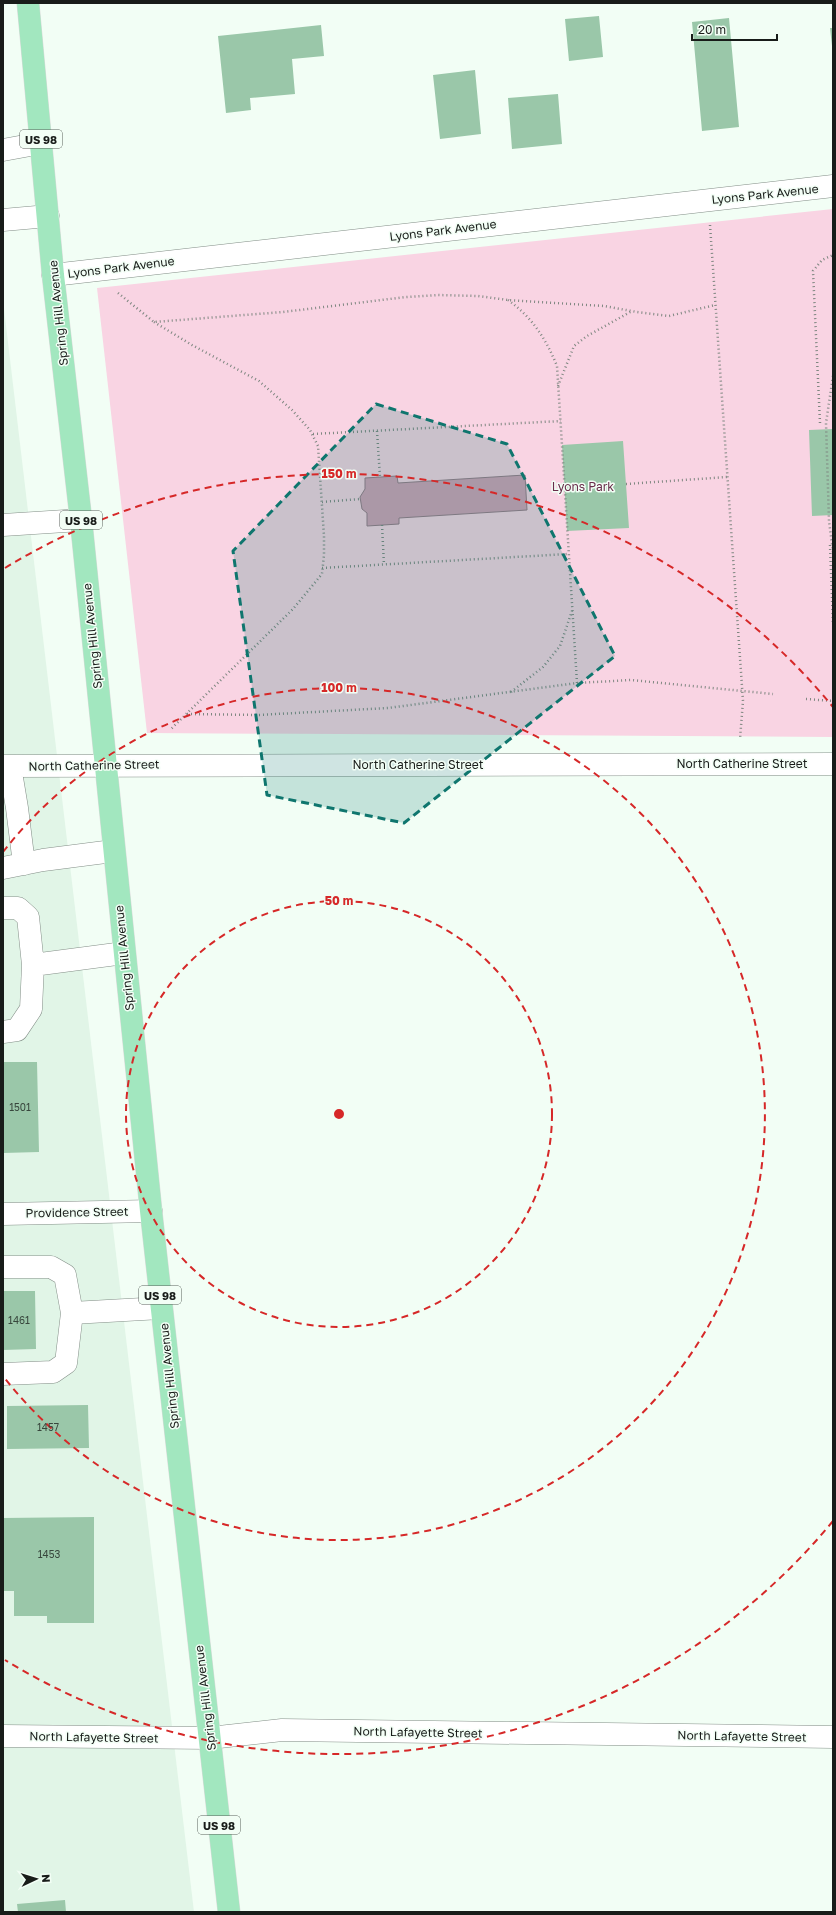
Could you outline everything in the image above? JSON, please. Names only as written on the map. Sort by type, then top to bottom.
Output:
[{"type":"main road","name":"Spring Hill Avenue","points":[[28,3],[53,275],[81,520],[113,851],[161,1308],[229,1912]]},
{"type":"street","points":[[3,150],[41,143]]},
{"type":"street","name":"Lyons Park Avenue","points":[[53,275],[833,186]]},
{"type":"street","points":[[3,220],[48,216]]},
{"type":"street","points":[[3,525],[81,520]]},
{"type":"street","name":"North Catherine Street","points":[[6,766],[738,763],[833,764]]},
{"type":"street","points":[[6,766],[18,808],[13,866],[48,859],[113,851]]},
{"type":"street","points":[[3,908],[18,908],[28,917],[33,965],[31,1010],[17,1030],[3,1032]]},
{"type":"street","points":[[33,965],[124,953]]},
{"type":"street","name":"Providence Street","points":[[3,1214],[151,1211]]},
{"type":"street","points":[[3,1267],[52,1267],[65,1274],[72,1313],[66,1363],[53,1372],[3,1374]]},
{"type":"street","points":[[72,1313],[161,1308]]},
{"type":"street","name":"North Lafayette Street","points":[[3,1736],[210,1738],[282,1730],[833,1737]]},
{"type":"path","points":[[710,222],[742,690],[738,763]]},
{"type":"path","points":[[820,423],[813,271],[822,260],[833,255]]},
{"type":"path","points":[[118,293],[154,322],[192,345],[259,381],[292,410],[313,434],[318,446],[324,555],[322,574],[293,610],[171,729]]},
{"type":"path","points":[[154,322],[283,312],[406,297],[478,296],[508,300],[604,306],[669,316],[715,305]]},
{"type":"path","points":[[508,300],[522,310],[548,344],[557,366],[577,683]]},
{"type":"path","points":[[558,387],[574,346],[587,336],[632,311]]},
{"type":"path","points":[[833,376],[826,423],[833,625]]},
{"type":"path","points":[[313,434],[560,421]]},
{"type":"path","points":[[377,431],[380,477]]},
{"type":"path","points":[[626,484],[728,477]]},
{"type":"path","points":[[322,502],[360,499]]},
{"type":"path","points":[[382,525],[384,565]]},
{"type":"path","points":[[830,539],[833,552]]},
{"type":"path","points":[[322,568],[568,554]]},
{"type":"path","points":[[510,692],[543,667],[560,646],[572,609]]},
{"type":"path","points":[[187,714],[258,715],[326,713],[388,708],[577,683],[631,680],[772,694]]},
{"type":"path","points":[[806,698],[833,701]]},
{"type":"highlighted area","points":[[376,404],[507,444],[615,656],[404,823],[267,795],[233,551]]},
{"type":"shaded area","points":[[3,300],[194,1912],[3,1912]]},
{"type":"shaded area","points":[[525,475],[527,510],[399,518],[399,524],[367,526],[367,513],[362,509],[360,497],[365,489],[365,478],[397,476],[398,483]]},
{"type":"green space","name":"Lyons Park","points":[[833,209],[833,737],[147,733],[97,288]]},
{"type":"building","points":[[599,16],[603,57],[569,61],[565,19]]},
{"type":"building","points":[[729,18],[739,127],[702,131],[692,22]]},
{"type":"building","points":[[321,25],[324,56],[292,59],[295,94],[250,98],[251,110],[226,113],[218,36]]},
{"type":"building","points":[[830,28],[833,28],[833,46],[832,46]]},
{"type":"building","points":[[475,70],[481,134],[440,139],[433,75]]},
{"type":"building","points":[[558,94],[562,144],[512,149],[508,98]]},
{"type":"building","points":[[833,429],[833,515],[812,516],[809,430]]},
{"type":"building","points":[[623,441],[629,528],[567,531],[562,445]]},
{"type":"building","points":[[3,1062],[37,1062],[39,1152],[3,1153]]},
{"type":"building","points":[[3,1291],[35,1291],[36,1349],[3,1350]]},
{"type":"building","points":[[88,1405],[89,1448],[7,1449],[7,1406]]},
{"type":"building","points":[[94,1517],[94,1623],[47,1623],[47,1616],[14,1616],[14,1591],[3,1591],[3,1518]]},
{"type":"building","points":[[65,1900],[66,1912],[18,1912],[17,1904]]}]
